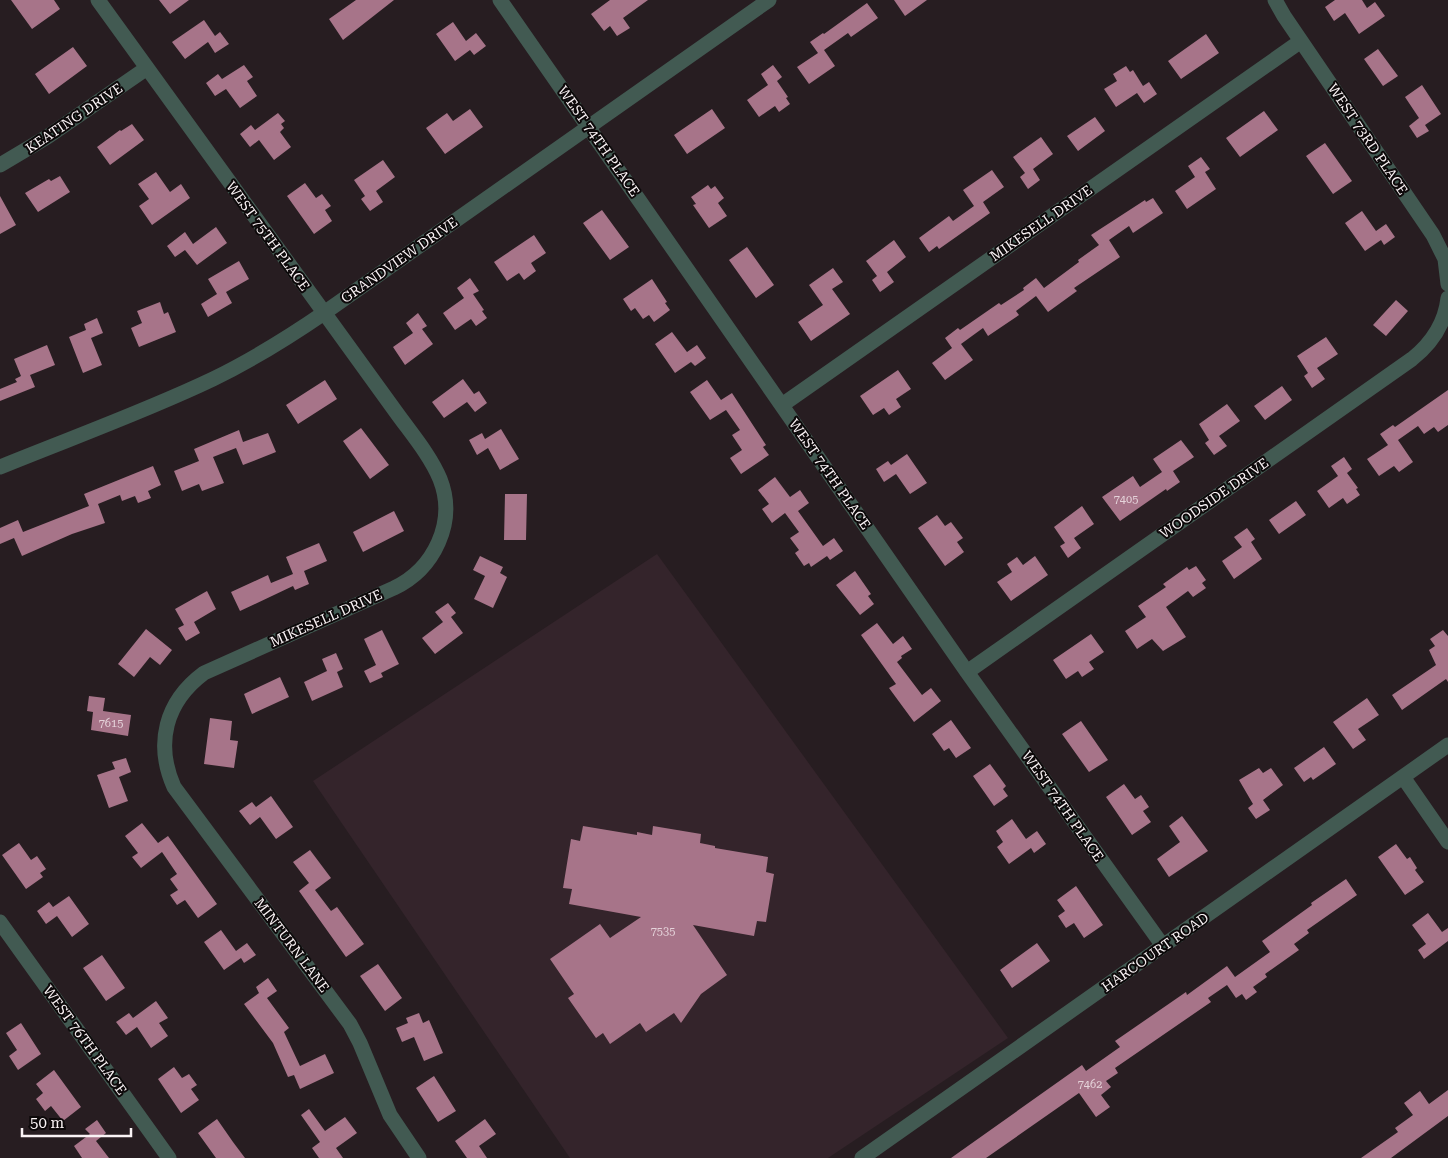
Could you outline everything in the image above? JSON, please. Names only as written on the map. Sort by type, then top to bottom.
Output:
[{"type":"street","name":"WEST 75TH PLACE","points":[[98,0],[396,412],[437,473]]},
{"type":"street","name":"WEST 74TH PLACE","points":[[500,0],[967,672],[1163,946]]},
{"type":"street","name":"GRANDVIEW DRIVE","points":[[0,467],[214,378],[279,343],[769,0]]},
{"type":"street","name":"WEST 73RD PLACE","points":[[1275,0],[1433,235],[1444,259],[1448,284]]},
{"type":"street","name":"MIKESELL DRIVE","points":[[782,406],[1301,41]]},
{"type":"street","name":"KEATING DRIVE","points":[[0,166],[47,137],[147,68]]},
{"type":"street","name":"WOODSIDE DRIVE","points":[[967,672],[1412,359],[1427,346],[1435,335],[1447,305]]},
{"type":"street","name":"MIKESELL DRIVE","points":[[165,737],[169,717],[179,698],[188,686],[204,673],[400,586],[422,569],[433,554],[446,514],[445,500],[437,473]]},
{"type":"street","name":"MINTURN LANE","points":[[165,737],[166,763],[174,787],[350,1024],[360,1043],[390,1115],[412,1155]]},
{"type":"street","name":"HARCOURT ROAD","points":[[862,1158],[1448,745]]},
{"type":"street","points":[[1403,777],[1448,842]]},
{"type":"street","name":"WEST 76TH PLACE","points":[[0,922],[170,1158]]},
{"type":"shaded area","points":[[657,554],[1008,1038],[828,1158],[570,1158],[313,781]]},
{"type":"building","points":[[11,0],[54,0],[60,9],[32,29]]},
{"type":"building","points":[[159,0],[189,0],[170,14]]},
{"type":"building","points":[[356,0],[394,0],[343,40],[329,19]]},
{"type":"building","points":[[610,0],[648,0],[623,18],[630,28],[617,36],[610,26],[604,31],[591,14]]},
{"type":"building","points":[[894,0],[927,0],[905,16]]},
{"type":"building","points":[[1335,0],[1362,0],[1367,8],[1375,2],[1385,16],[1359,34],[1345,13],[1334,21],[1325,7]]},
{"type":"building","points":[[867,3],[878,18],[851,37],[848,33],[824,50],[835,66],[809,84],[797,67],[818,53],[810,42]]},
{"type":"building","points":[[204,20],[215,36],[220,32],[229,44],[215,53],[208,42],[185,59],[172,42]]},
{"type":"building","points":[[453,22],[466,41],[476,33],[486,46],[474,55],[470,50],[455,61],[436,34]]},
{"type":"building","points":[[1206,34],[1219,53],[1181,79],[1168,61]]},
{"type":"building","points":[[73,47],[87,66],[49,94],[35,74]]},
{"type":"building","points":[[1378,49],[1398,76],[1383,86],[1364,59]]},
{"type":"building","points":[[244,65],[253,77],[247,81],[257,96],[240,108],[226,89],[215,96],[206,83],[218,74],[222,79]]},
{"type":"building","points":[[773,65],[782,77],[777,81],[788,97],[786,98],[790,104],[779,112],[775,106],[759,117],[747,100],[768,85],[761,74]]},
{"type":"building","points":[[1126,66],[1130,72],[1133,70],[1143,86],[1149,82],[1157,94],[1144,103],[1137,93],[1116,107],[1104,89],[1117,81],[1113,74]]},
{"type":"building","points":[[1422,85],[1441,114],[1425,125],[1429,131],[1417,138],[1409,126],[1419,118],[1405,97]]},
{"type":"building","points":[[470,109],[483,127],[445,154],[426,128],[447,113],[453,121]]},
{"type":"building","points":[[712,109],[725,128],[687,154],[674,135]]},
{"type":"building","points":[[1264,111],[1278,130],[1240,157],[1226,138]]},
{"type":"building","points":[[278,113],[285,121],[281,124],[284,128],[280,132],[291,147],[274,160],[259,140],[250,147],[240,134],[251,125],[255,130]]},
{"type":"building","points":[[1095,117],[1105,131],[1078,151],[1067,136]]},
{"type":"building","points":[[132,124],[144,140],[110,165],[97,147],[120,130]]},
{"type":"building","points":[[1041,137],[1053,154],[1033,169],[1040,180],[1028,189],[1020,177],[1025,173],[1013,157]]},
{"type":"building","points":[[1325,143],[1352,181],[1333,194],[1306,156]]},
{"type":"building","points":[[1201,157],[1210,169],[1205,172],[1216,189],[1187,209],[1175,191],[1195,177],[1188,166]]},
{"type":"building","points":[[383,160],[395,177],[376,191],[383,202],[370,211],[361,199],[365,196],[354,180]]},
{"type":"building","points":[[992,170],[1004,187],[983,202],[990,213],[939,249],[937,246],[929,252],[919,238],[949,216],[953,221],[974,206],[963,190]]},
{"type":"building","points":[[156,172],[170,192],[181,184],[190,198],[152,225],[139,206],[149,199],[138,184]]},
{"type":"building","points":[[60,176],[70,192],[38,212],[25,193],[49,179],[51,181]]},
{"type":"building","points":[[305,183],[316,198],[322,194],[331,206],[325,210],[332,221],[314,234],[287,196]]},
{"type":"building","points":[[708,185],[711,189],[715,186],[724,198],[718,203],[727,216],[709,228],[693,205],[696,204],[691,197]]},
{"type":"building","points":[[0,196],[16,225],[0,234]]},
{"type":"building","points":[[1153,198],[1163,213],[1133,233],[1129,226],[1109,240],[1120,257],[1074,288],[1077,291],[1048,312],[1036,296],[1016,311],[1019,315],[988,336],[983,328],[961,344],[973,360],[945,380],[932,363],[952,348],[945,338],[999,303],[1001,305],[1024,290],[1023,288],[1036,278],[1044,288],[1099,245],[1091,235],[1145,200],[1146,202]]},
{"type":"building","points":[[602,210],[629,247],[610,260],[583,223]]},
{"type":"building","points":[[1362,211],[1376,231],[1386,224],[1395,237],[1384,245],[1381,240],[1365,251],[1345,223]]},
{"type":"building","points":[[216,227],[227,243],[197,265],[185,250],[175,257],[167,246],[185,232],[193,244]]},
{"type":"building","points":[[534,235],[546,253],[531,263],[536,271],[524,280],[519,273],[507,281],[494,262]]},
{"type":"building","points":[[894,240],[906,257],[887,272],[894,282],[880,292],[872,280],[877,276],[866,261]]},
{"type":"building","points":[[747,247],[774,285],[756,298],[729,260]]},
{"type":"building","points":[[239,261],[249,279],[226,292],[232,303],[208,317],[201,304],[217,294],[208,279]]},
{"type":"building","points":[[833,268],[843,282],[832,289],[850,314],[811,341],[798,322],[823,305],[809,285]]},
{"type":"building","points":[[470,278],[479,291],[473,294],[487,318],[476,326],[471,319],[455,330],[443,313],[464,298],[457,288]]},
{"type":"building","points":[[652,279],[670,310],[654,322],[649,315],[643,319],[635,308],[631,311],[623,299]]},
{"type":"building","points":[[1396,300],[1408,311],[1386,336],[1373,325]]},
{"type":"building","points":[[160,302],[164,314],[168,312],[176,332],[139,347],[131,328],[142,323],[137,311]]},
{"type":"building","points":[[418,313],[427,326],[422,329],[433,344],[405,365],[393,347],[413,333],[406,323]]},
{"type":"building","points":[[97,318],[103,333],[91,338],[102,365],[83,373],[69,337],[86,330],[84,324]]},
{"type":"building","points":[[672,332],[687,352],[697,345],[706,358],[695,366],[691,362],[675,373],[655,344]]},
{"type":"building","points":[[1326,337],[1338,354],[1317,368],[1325,379],[1312,388],[1304,376],[1308,373],[1297,356]]},
{"type":"building","points":[[47,345],[55,365],[30,375],[35,387],[0,401],[0,389],[17,382],[15,379],[21,376],[14,359]]},
{"type":"building","points":[[898,370],[911,389],[896,399],[901,407],[889,415],[884,408],[873,415],[860,396]]},
{"type":"building","points":[[463,379],[474,394],[479,391],[487,403],[475,412],[467,402],[444,418],[432,402]]},
{"type":"building","points":[[325,380],[337,399],[298,424],[286,405]]},
{"type":"building","points":[[707,380],[721,400],[732,393],[766,445],[763,447],[769,455],[741,474],[730,458],[742,450],[732,435],[740,430],[726,410],[710,420],[690,392]]},
{"type":"building","points":[[1282,386],[1292,400],[1265,420],[1254,406]]},
{"type":"building","points":[[1448,390],[1448,425],[1438,432],[1434,427],[1424,434],[1418,426],[1398,440],[1413,462],[1399,472],[1394,466],[1379,476],[1367,459],[1388,445],[1380,434],[1393,425],[1395,427]]},
{"type":"building","points":[[1227,404],[1240,421],[1219,436],[1227,446],[1214,455],[1205,443],[1209,440],[1199,424]]},
{"type":"building","points":[[361,428],[389,465],[370,479],[343,441]]},
{"type":"building","points":[[501,429],[519,459],[500,470],[488,448],[477,455],[469,440],[482,433],[485,439]]},
{"type":"building","points":[[239,430],[243,442],[268,433],[276,452],[243,465],[236,448],[213,457],[224,483],[202,491],[199,484],[182,491],[174,471],[199,461],[194,449]]},
{"type":"building","points":[[1181,440],[1194,457],[1173,471],[1180,482],[1167,491],[1166,489],[1120,521],[1102,497],[1133,476],[1140,487],[1162,472],[1153,459]]},
{"type":"building","points":[[907,454],[927,483],[910,494],[896,474],[884,482],[876,469],[888,461],[891,465]]},
{"type":"building","points":[[1344,457],[1352,469],[1347,473],[1358,488],[1356,489],[1360,495],[1347,504],[1343,498],[1329,508],[1317,491],[1338,476],[1331,466]]},
{"type":"building","points":[[153,466],[161,485],[148,491],[151,498],[138,503],[135,496],[122,501],[120,495],[98,504],[105,523],[72,534],[22,556],[14,538],[0,544],[0,528],[18,520],[23,532],[89,506],[84,494]]},
{"type":"building","points":[[775,477],[790,497],[800,490],[809,503],[798,511],[823,546],[834,538],[843,551],[830,560],[827,556],[811,567],[809,563],[804,566],[795,553],[799,550],[790,538],[799,532],[785,513],[772,523],[762,509],[769,504],[758,490]]},
{"type":"building","points":[[505,494],[527,494],[526,540],[504,540]]},
{"type":"building","points":[[1296,501],[1306,515],[1279,534],[1269,520]]},
{"type":"building","points":[[1082,506],[1094,524],[1074,538],[1081,548],[1068,558],[1060,546],[1065,543],[1054,527]]},
{"type":"building","points":[[394,511],[404,531],[363,552],[353,532]]},
{"type":"building","points":[[937,515],[945,526],[951,522],[963,538],[957,542],[964,552],[945,566],[918,528]]},
{"type":"building","points":[[1247,528],[1255,539],[1251,542],[1262,559],[1234,579],[1222,561],[1242,547],[1234,537]]},
{"type":"building","points":[[319,543],[327,561],[304,571],[309,584],[295,590],[293,586],[240,611],[231,592],[268,575],[271,583],[293,574],[286,557]]},
{"type":"building","points":[[480,556],[503,567],[500,573],[507,577],[493,608],[474,599],[485,576],[473,570]]},
{"type":"building","points":[[1035,556],[1048,575],[1011,601],[997,582],[1012,572],[1007,564],[1017,557],[1023,565]]},
{"type":"building","points":[[1196,566],[1206,580],[1202,583],[1206,588],[1193,597],[1188,591],[1166,607],[1186,637],[1163,651],[1152,639],[1137,649],[1125,631],[1146,617],[1138,606],[1166,587],[1163,584],[1187,567],[1189,570]]},
{"type":"building","points":[[855,571],[871,594],[868,596],[874,604],[860,615],[836,585]]},
{"type":"building","points":[[207,591],[216,609],[194,622],[200,633],[186,641],[178,628],[184,625],[175,609]]},
{"type":"building","points":[[448,603],[456,613],[451,617],[463,633],[435,654],[422,638],[443,622],[435,612]]},
{"type":"building","points":[[877,623],[893,644],[903,636],[912,649],[901,656],[902,658],[897,662],[922,695],[931,688],[941,701],[914,722],[889,688],[896,684],[861,635]]},
{"type":"building","points":[[146,629],[172,650],[160,665],[150,657],[134,677],[118,664]]},
{"type":"building","points":[[382,630],[399,664],[381,673],[383,677],[370,683],[364,671],[376,665],[364,639]]},
{"type":"building","points":[[1443,630],[1448,636],[1448,682],[1446,679],[1402,710],[1392,695],[1436,665],[1429,650],[1435,646],[1430,639]]},
{"type":"building","points":[[1091,634],[1104,652],[1089,662],[1094,669],[1082,677],[1078,671],[1066,679],[1053,660]]},
{"type":"building","points":[[336,653],[343,669],[337,672],[343,687],[312,701],[304,682],[327,671],[322,659]]},
{"type":"building","points":[[280,677],[289,697],[252,714],[244,694]]},
{"type":"building","points":[[89,696],[105,698],[103,711],[131,715],[128,736],[91,730],[93,712],[87,711]]},
{"type":"building","points":[[1367,698],[1379,715],[1358,729],[1366,740],[1353,749],[1333,722]]},
{"type":"building","points":[[210,718],[232,721],[230,740],[238,741],[234,768],[204,764]]},
{"type":"building","points":[[951,720],[971,748],[956,758],[949,748],[944,751],[932,734]]},
{"type":"building","points":[[1081,721],[1108,760],[1089,772],[1062,734]]},
{"type":"building","points":[[1324,747],[1336,764],[1313,780],[1311,777],[1304,782],[1294,768]]},
{"type":"building","points":[[126,758],[131,772],[119,777],[128,801],[109,808],[97,775],[115,769],[112,762]]},
{"type":"building","points":[[990,764],[1006,786],[1003,789],[1008,796],[994,806],[973,776]]},
{"type":"building","points":[[1259,768],[1263,773],[1271,768],[1283,785],[1263,800],[1270,810],[1256,819],[1248,808],[1253,804],[1239,780]]},
{"type":"building","points":[[1124,784],[1135,799],[1141,795],[1149,807],[1143,811],[1151,822],[1132,835],[1106,797]]},
{"type":"building","points":[[271,796],[293,827],[276,839],[260,817],[250,825],[239,811],[252,802],[256,807]]},
{"type":"building","points":[[1182,816],[1208,851],[1169,877],[1157,859],[1180,842],[1169,826]]},
{"type":"building","points":[[1012,819],[1026,839],[1037,831],[1046,844],[1034,853],[1031,848],[1009,864],[997,847],[1003,842],[996,831]]},
{"type":"building","points":[[142,823],[158,843],[168,836],[217,904],[198,918],[185,900],[177,905],[170,895],[178,890],[170,879],[177,874],[162,852],[141,868],[132,857],[138,853],[125,836]]},
{"type":"building","points":[[583,826],[637,835],[637,832],[652,835],[653,826],[701,834],[700,843],[715,846],[715,848],[768,857],[766,872],[774,874],[766,922],[757,921],[754,936],[693,925],[727,975],[701,994],[681,1023],[674,1013],[646,1032],[640,1023],[610,1044],[603,1033],[596,1038],[568,998],[574,994],[550,959],[600,924],[610,938],[641,917],[569,904],[572,889],[563,888],[571,839],[580,841]]},
{"type":"building","points":[[19,843],[31,860],[37,856],[46,869],[40,873],[43,877],[26,889],[2,855]]},
{"type":"building","points":[[1396,844],[1407,859],[1410,857],[1417,868],[1415,870],[1424,882],[1405,895],[1378,857]]},
{"type":"building","points":[[310,850],[331,878],[315,890],[331,911],[337,907],[364,944],[346,957],[299,891],[309,883],[293,862]]},
{"type":"building","points":[[1346,879],[1357,895],[1307,930],[1309,933],[1294,944],[1299,950],[1265,974],[1267,977],[1253,987],[1257,992],[1246,1000],[1242,994],[1236,998],[1227,985],[1208,998],[1211,1002],[1115,1068],[1118,1073],[1106,1081],[1111,1087],[1101,1095],[1110,1107],[1096,1117],[1079,1093],[986,1158],[951,1158],[1082,1065],[1086,1071],[1120,1047],[1115,1041],[1186,992],[1187,995],[1227,966],[1235,977],[1270,952],[1262,941]]},
{"type":"building","points":[[1076,886],[1103,925],[1084,938],[1074,923],[1066,928],[1058,916],[1065,911],[1057,900]]},
{"type":"building","points":[[69,896],[89,924],[72,937],[57,916],[46,924],[37,911],[49,902],[53,907]]},
{"type":"building","points":[[1428,913],[1442,932],[1448,928],[1448,941],[1424,959],[1418,950],[1426,944],[1412,925]]},
{"type":"building","points":[[221,930],[236,951],[247,943],[256,955],[244,963],[241,958],[224,970],[204,942]]},
{"type":"building","points":[[1037,943],[1050,961],[1012,988],[1000,970]]},
{"type":"building","points":[[102,955],[125,988],[106,1001],[83,968]]},
{"type":"building","points":[[378,964],[402,998],[385,1011],[360,976]]},
{"type":"building","points":[[268,978],[277,991],[267,998],[289,1028],[284,1032],[300,1066],[325,1054],[334,1073],[300,1089],[294,1075],[288,1077],[273,1043],[244,1004],[259,993],[256,987]]},
{"type":"building","points":[[156,1001],[168,1018],[159,1023],[168,1036],[151,1048],[137,1027],[126,1035],[116,1022],[129,1013],[133,1018]]},
{"type":"building","points":[[419,1013],[423,1023],[429,1020],[443,1053],[424,1061],[414,1037],[402,1042],[396,1028],[408,1023],[406,1018]]},
{"type":"building","points":[[21,1023],[41,1054],[18,1070],[9,1056],[17,1050],[6,1033]]},
{"type":"building","points":[[174,1067],[182,1078],[189,1074],[197,1085],[191,1089],[199,1100],[181,1113],[158,1079]]},
{"type":"building","points":[[54,1070],[81,1107],[63,1121],[51,1106],[45,1111],[36,1099],[43,1093],[36,1084]]},
{"type":"building","points":[[434,1076],[456,1111],[438,1122],[416,1088]]},
{"type":"building","points":[[1448,1090],[1448,1116],[1391,1158],[1361,1158],[1398,1132],[1395,1128],[1413,1115],[1404,1103],[1420,1091],[1429,1104]]},
{"type":"building","points":[[309,1109],[325,1131],[345,1117],[357,1133],[336,1148],[343,1158],[319,1158],[312,1148],[320,1142],[301,1115]]},
{"type":"building","points":[[217,1119],[245,1158],[216,1158],[198,1133]]},
{"type":"building","points":[[485,1119],[496,1134],[479,1146],[487,1158],[467,1158],[455,1141]]},
{"type":"building","points":[[97,1120],[106,1133],[96,1141],[109,1158],[82,1158],[74,1146],[90,1134],[85,1129]]}]
